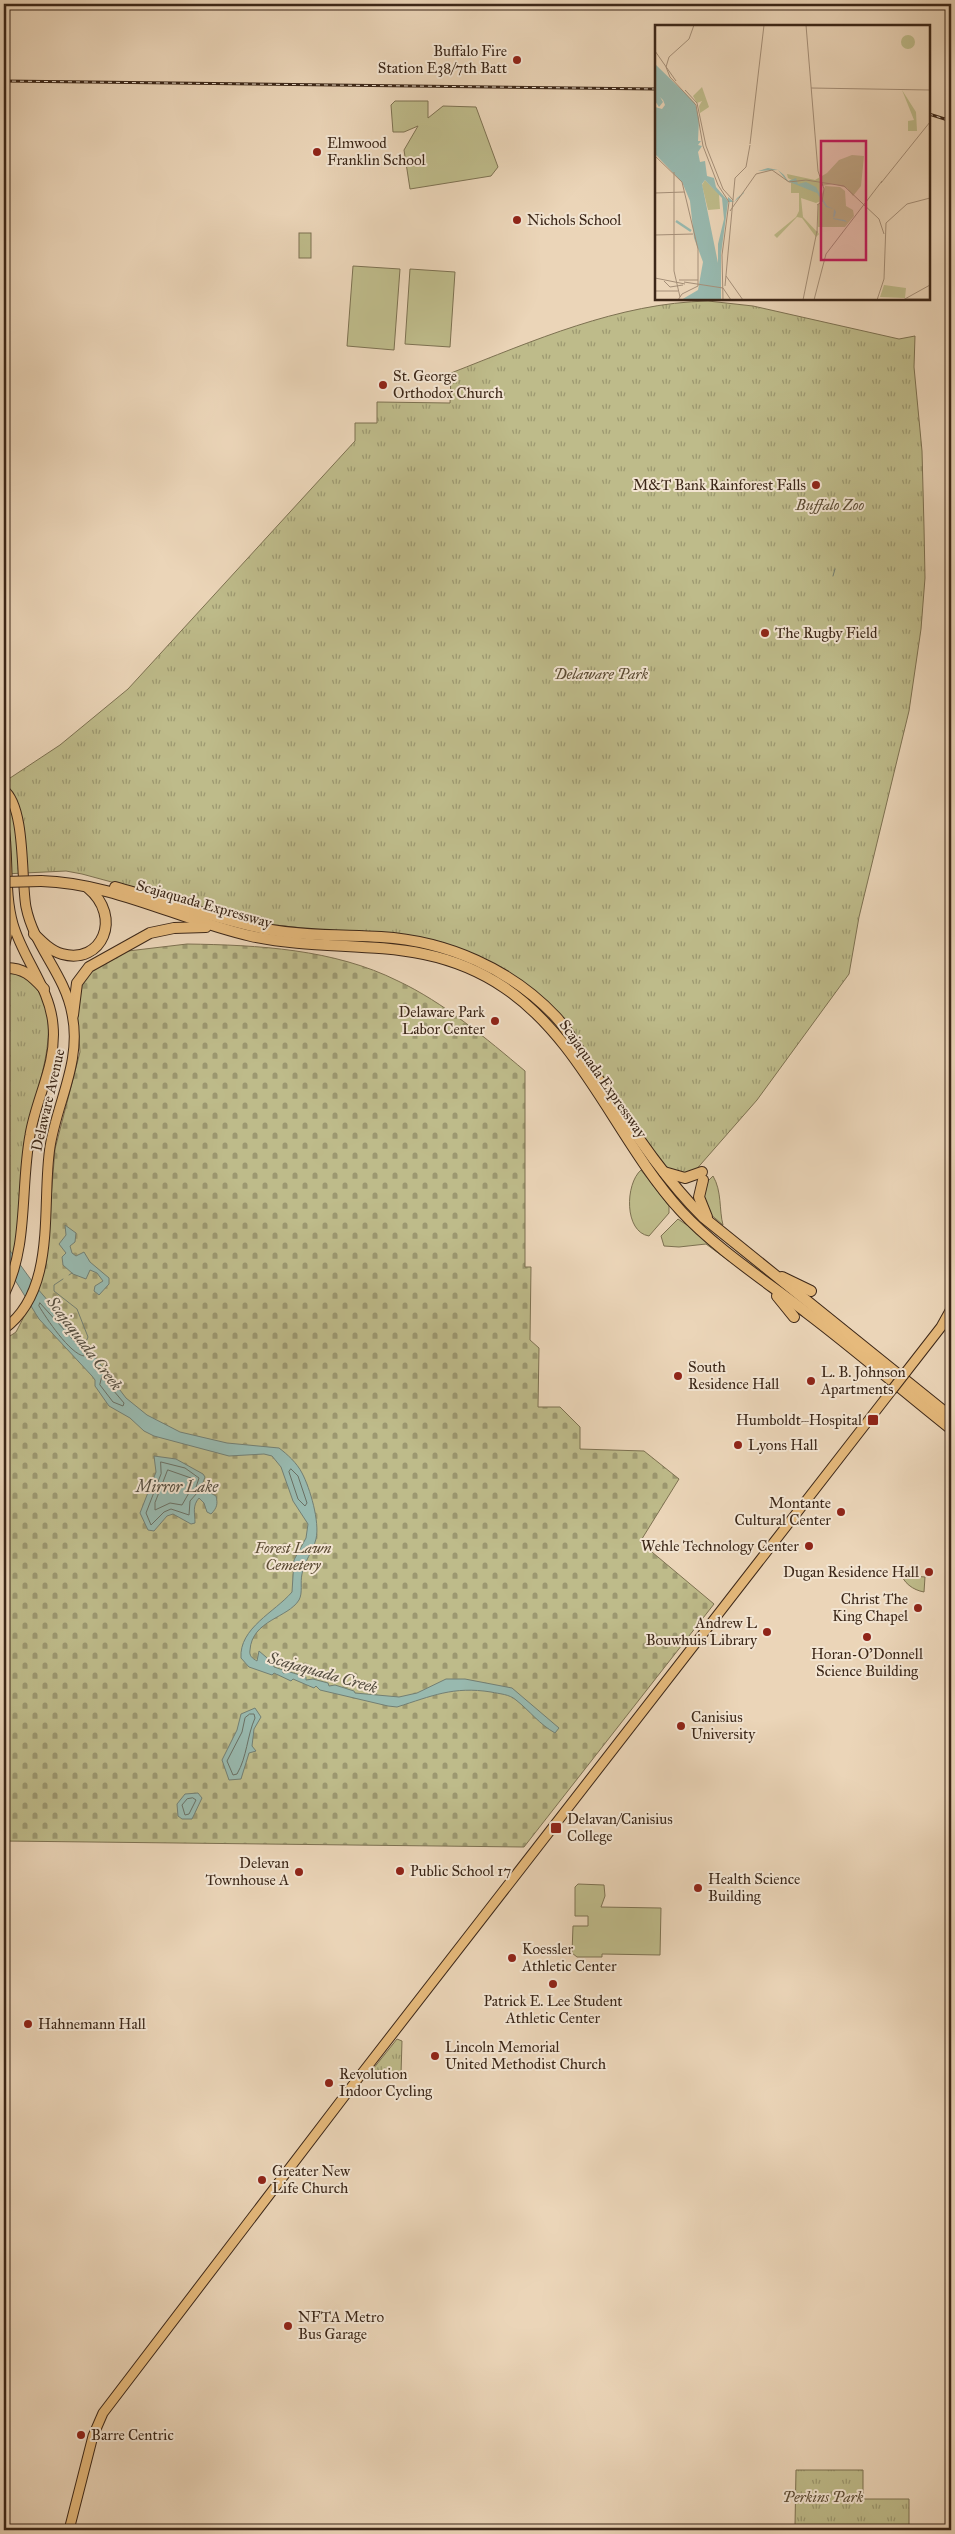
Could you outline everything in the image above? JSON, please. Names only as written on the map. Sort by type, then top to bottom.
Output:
[{"type":"highway","name":"Scajaquada Expressway","points":[[4,876],[76,877],[264,929],[407,940],[444,949],[494,968],[511,978],[557,1018],[664,1172],[685,1199],[774,1275],[951,1417]]},
{"type":"highway","name":"Scajaquada Expressway","points":[[4,882],[40,877],[85,885],[232,930],[280,941],[394,948],[432,954],[466,966],[507,988],[556,1034],[653,1177],[683,1214],[951,1429]]},
{"type":"highway","points":[[34,934],[47,947],[61,954],[77,955],[96,945],[106,929],[107,916],[101,900],[85,885]]},
{"type":"highway","points":[[4,946],[8,929],[9,910]]},
{"type":"highway","points":[[73,1015],[74,994],[80,976],[89,967],[106,956],[150,934],[165,930],[195,926],[232,930]]},
{"type":"highway","points":[[4,968],[23,970],[31,975],[44,989]]},
{"type":"highway","points":[[664,1172],[685,1178],[703,1176],[699,1200],[712,1224]]},
{"type":"highway","points":[[774,1275],[786,1278],[811,1290]]},
{"type":"highway","points":[[771,1286],[794,1317]]},
{"type":"main road","name":"Delaware Avenue","points":[[4,790],[11,800],[21,837],[25,901],[34,934],[60,976],[73,1015],[75,1031],[73,1062],[50,1147],[45,1234],[36,1277],[25,1306],[4,1329]]},
{"type":"main road","name":"Delaware Avenue","points":[[4,826],[9,910],[24,954],[44,989],[51,1009],[54,1042],[52,1058],[29,1137],[19,1253],[10,1283],[4,1295]]},
{"type":"main road","points":[[69,2530],[91,2442],[103,2413],[385,2044],[942,1327],[951,1309]]},
{"type":"main road","points":[[942,1327],[951,1321]]},
{"type":"green space","points":[[395,101],[428,101],[428,118],[443,106],[476,107],[498,167],[491,176],[410,189],[404,150],[418,126],[404,132],[393,132],[391,105]]},
{"type":"green space","points":[[299,233],[311,233],[311,258],[299,258]]},
{"type":"green space","points":[[353,266],[400,269],[394,350],[347,346]]},
{"type":"green space","points":[[410,269],[455,272],[450,347],[405,344]]},
{"type":"green space","name":"Delaware Park","points":[[708,301],[753,306],[899,339],[915,336],[914,367],[922,451],[925,578],[921,629],[909,711],[859,917],[849,974],[757,1100],[692,1174],[669,1171],[553,1012],[446,945],[267,924],[66,871],[4,874],[4,782],[60,745],[128,689],[355,441],[355,423],[377,423],[377,402],[450,403],[451,373],[545,337],[609,316],[674,303]]},
{"type":"green space","name":"Forest Lawn Cemetery","points":[[187,944],[295,951],[322,955],[373,970],[415,990],[448,1010],[525,1071],[525,1267],[531,1267],[530,1340],[539,1348],[538,1407],[560,1407],[580,1427],[580,1449],[644,1451],[679,1479],[640,1542],[714,1604],[524,1847],[4,1841],[4,1340],[16,1332],[30,1305],[47,1250],[55,1149],[80,1052],[77,1009],[80,986],[93,968],[128,951]]},
{"type":"green space","points":[[4,969],[15,971],[30,982],[42,997],[48,1016],[48,1037],[40,1083],[24,1145],[19,1226],[10,1270],[4,1287]]},
{"type":"green space","points":[[641,1170],[669,1206],[669,1213],[649,1236],[641,1233],[631,1217],[630,1196],[632,1186]]},
{"type":"green space","points":[[713,1176],[718,1188],[723,1225],[708,1212],[701,1198],[705,1184]]},
{"type":"green space","points":[[678,1219],[703,1236],[729,1261],[706,1244],[679,1247],[664,1246],[661,1236]]},
{"type":"green space","points":[[900,1571],[912,1572],[912,1576],[925,1577],[924,1592],[916,1590],[909,1585],[903,1579]]},
{"type":"green space","points":[[578,1884],[604,1885],[605,1896],[601,1907],[661,1908],[660,1955],[602,1954],[602,1957],[577,1957],[572,1953],[573,1926],[588,1926],[588,1916],[575,1916],[575,1887]]},
{"type":"green space","points":[[397,2039],[402,2041],[401,2074],[374,2072],[373,2069]]},
{"type":"green space","name":"Perkins Park","points":[[796,2470],[863,2470],[863,2499],[909,2499],[909,2526],[795,2525]]},
{"type":"water","points":[[65,1225],[76,1233],[75,1242],[70,1246],[72,1253],[76,1256],[84,1252],[90,1262],[109,1278],[109,1284],[99,1295],[94,1291],[95,1286],[103,1281],[97,1273],[90,1270],[86,1279],[73,1274],[63,1265],[62,1257],[66,1253],[59,1244],[66,1235]]},
{"type":"water","points":[[4,1238],[8,1248],[37,1288],[85,1344],[126,1398],[147,1415],[180,1432],[227,1443],[279,1448],[300,1469],[314,1505],[317,1524],[316,1539],[301,1577],[299,1600],[294,1606],[271,1620],[257,1632],[252,1640],[250,1650],[252,1658],[257,1661],[259,1651],[273,1663],[274,1667],[283,1670],[283,1673],[290,1672],[306,1677],[306,1680],[313,1679],[328,1683],[329,1686],[335,1685],[354,1691],[355,1693],[399,1697],[417,1693],[446,1679],[465,1679],[512,1688],[559,1728],[555,1733],[544,1726],[510,1696],[477,1690],[465,1690],[443,1693],[397,1707],[388,1706],[320,1690],[316,1686],[314,1688],[293,1679],[291,1681],[274,1673],[272,1675],[249,1667],[241,1658],[242,1647],[246,1638],[259,1621],[292,1592],[294,1560],[306,1538],[308,1524],[293,1501],[281,1467],[272,1456],[264,1454],[229,1456],[154,1436],[144,1431],[130,1418],[109,1406],[95,1386],[95,1380],[92,1376],[39,1319],[15,1280],[4,1269]]},
{"type":"water","name":"Mirror Lake","points":[[154,1456],[176,1459],[203,1474],[205,1477],[201,1488],[216,1496],[215,1510],[211,1514],[207,1512],[204,1503],[199,1498],[195,1507],[195,1523],[191,1524],[173,1514],[167,1516],[154,1531],[148,1530],[140,1513],[156,1472]]},
{"type":"water","points":[[255,1708],[261,1717],[254,1729],[252,1746],[256,1751],[249,1753],[241,1779],[229,1780],[222,1760],[237,1730],[241,1714]]},
{"type":"water","points":[[198,1793],[202,1798],[192,1819],[182,1819],[178,1816],[177,1804],[185,1794]]},
{"type":"waterway","points":[[833,576],[835,569]]},
{"type":"waterway","name":"Scajaquada Creek","points":[[63,1279],[54,1285],[54,1291],[77,1309],[88,1337],[85,1344]]},
{"type":"railway","points":[[4,81],[655,89]]},
{"type":"railway","points":[[930,114],[951,121]]},
{"type":"place","name":"Buffalo Fire Station E38/7th Batt","points":[[517,60]]},
{"type":"place","name":"Elmwood Franklin School","points":[[317,152]]},
{"type":"place","name":"Nichols School","points":[[517,220]]},
{"type":"place","name":"St. George Orthodox Church","points":[[383,385]]},
{"type":"place","name":"M&T Bank Rainforest Falls","points":[[816,485]]},
{"type":"place","name":"The Rugby Field","points":[[765,633]]},
{"type":"place","name":"Delaware Park Labor Center","points":[[495,1021]]},
{"type":"place","name":"South Residence Hall","points":[[678,1376]]},
{"type":"place","name":"L. B. Johnson Apartments","points":[[811,1381]]},
{"type":"place","name":"Humboldt–Hospital","points":[[873,1420]]},
{"type":"place","name":"Lyons Hall","points":[[738,1445]]},
{"type":"place","name":"Montante Cultural Center","points":[[841,1512]]},
{"type":"place","name":"Wehle Technology Center","points":[[809,1546]]},
{"type":"place","name":"Dugan Residence Hall","points":[[929,1572]]},
{"type":"place","name":"Christ The King Chapel","points":[[918,1608]]},
{"type":"place","name":"Andrew L Bouwhuis Library","points":[[767,1632]]},
{"type":"place","name":"Horan-O'Donnell Science Building","points":[[867,1637]]},
{"type":"place","name":"Canisius University","points":[[681,1726]]},
{"type":"place","name":"Delavan/Canisius College","points":[[556,1828]]},
{"type":"place","name":"Public School 17","points":[[400,1871]]},
{"type":"place","name":"Delevan Townhouse A","points":[[299,1872]]},
{"type":"place","name":"Health Science Building","points":[[698,1888]]},
{"type":"place","name":"Koessler Athletic Center","points":[[512,1958]]},
{"type":"place","name":"Patrick E. Lee Student Athletic Center","points":[[553,1984]]},
{"type":"place","name":"Hahnemann Hall","points":[[28,2024]]},
{"type":"place","name":"Lincoln Memorial United Methodist Church","points":[[435,2056]]},
{"type":"place","name":"Revolution Indoor Cycling","points":[[329,2083]]},
{"type":"place","name":"Greater New Life Church","points":[[262,2180]]},
{"type":"place","name":"NFTA Metro Bus Garage","points":[[288,2326]]},
{"type":"place","name":"Barre Centric","points":[[81,2435]]},
{"type":"park label","name":"Buffalo Zoo","points":[[830,505]]}]
